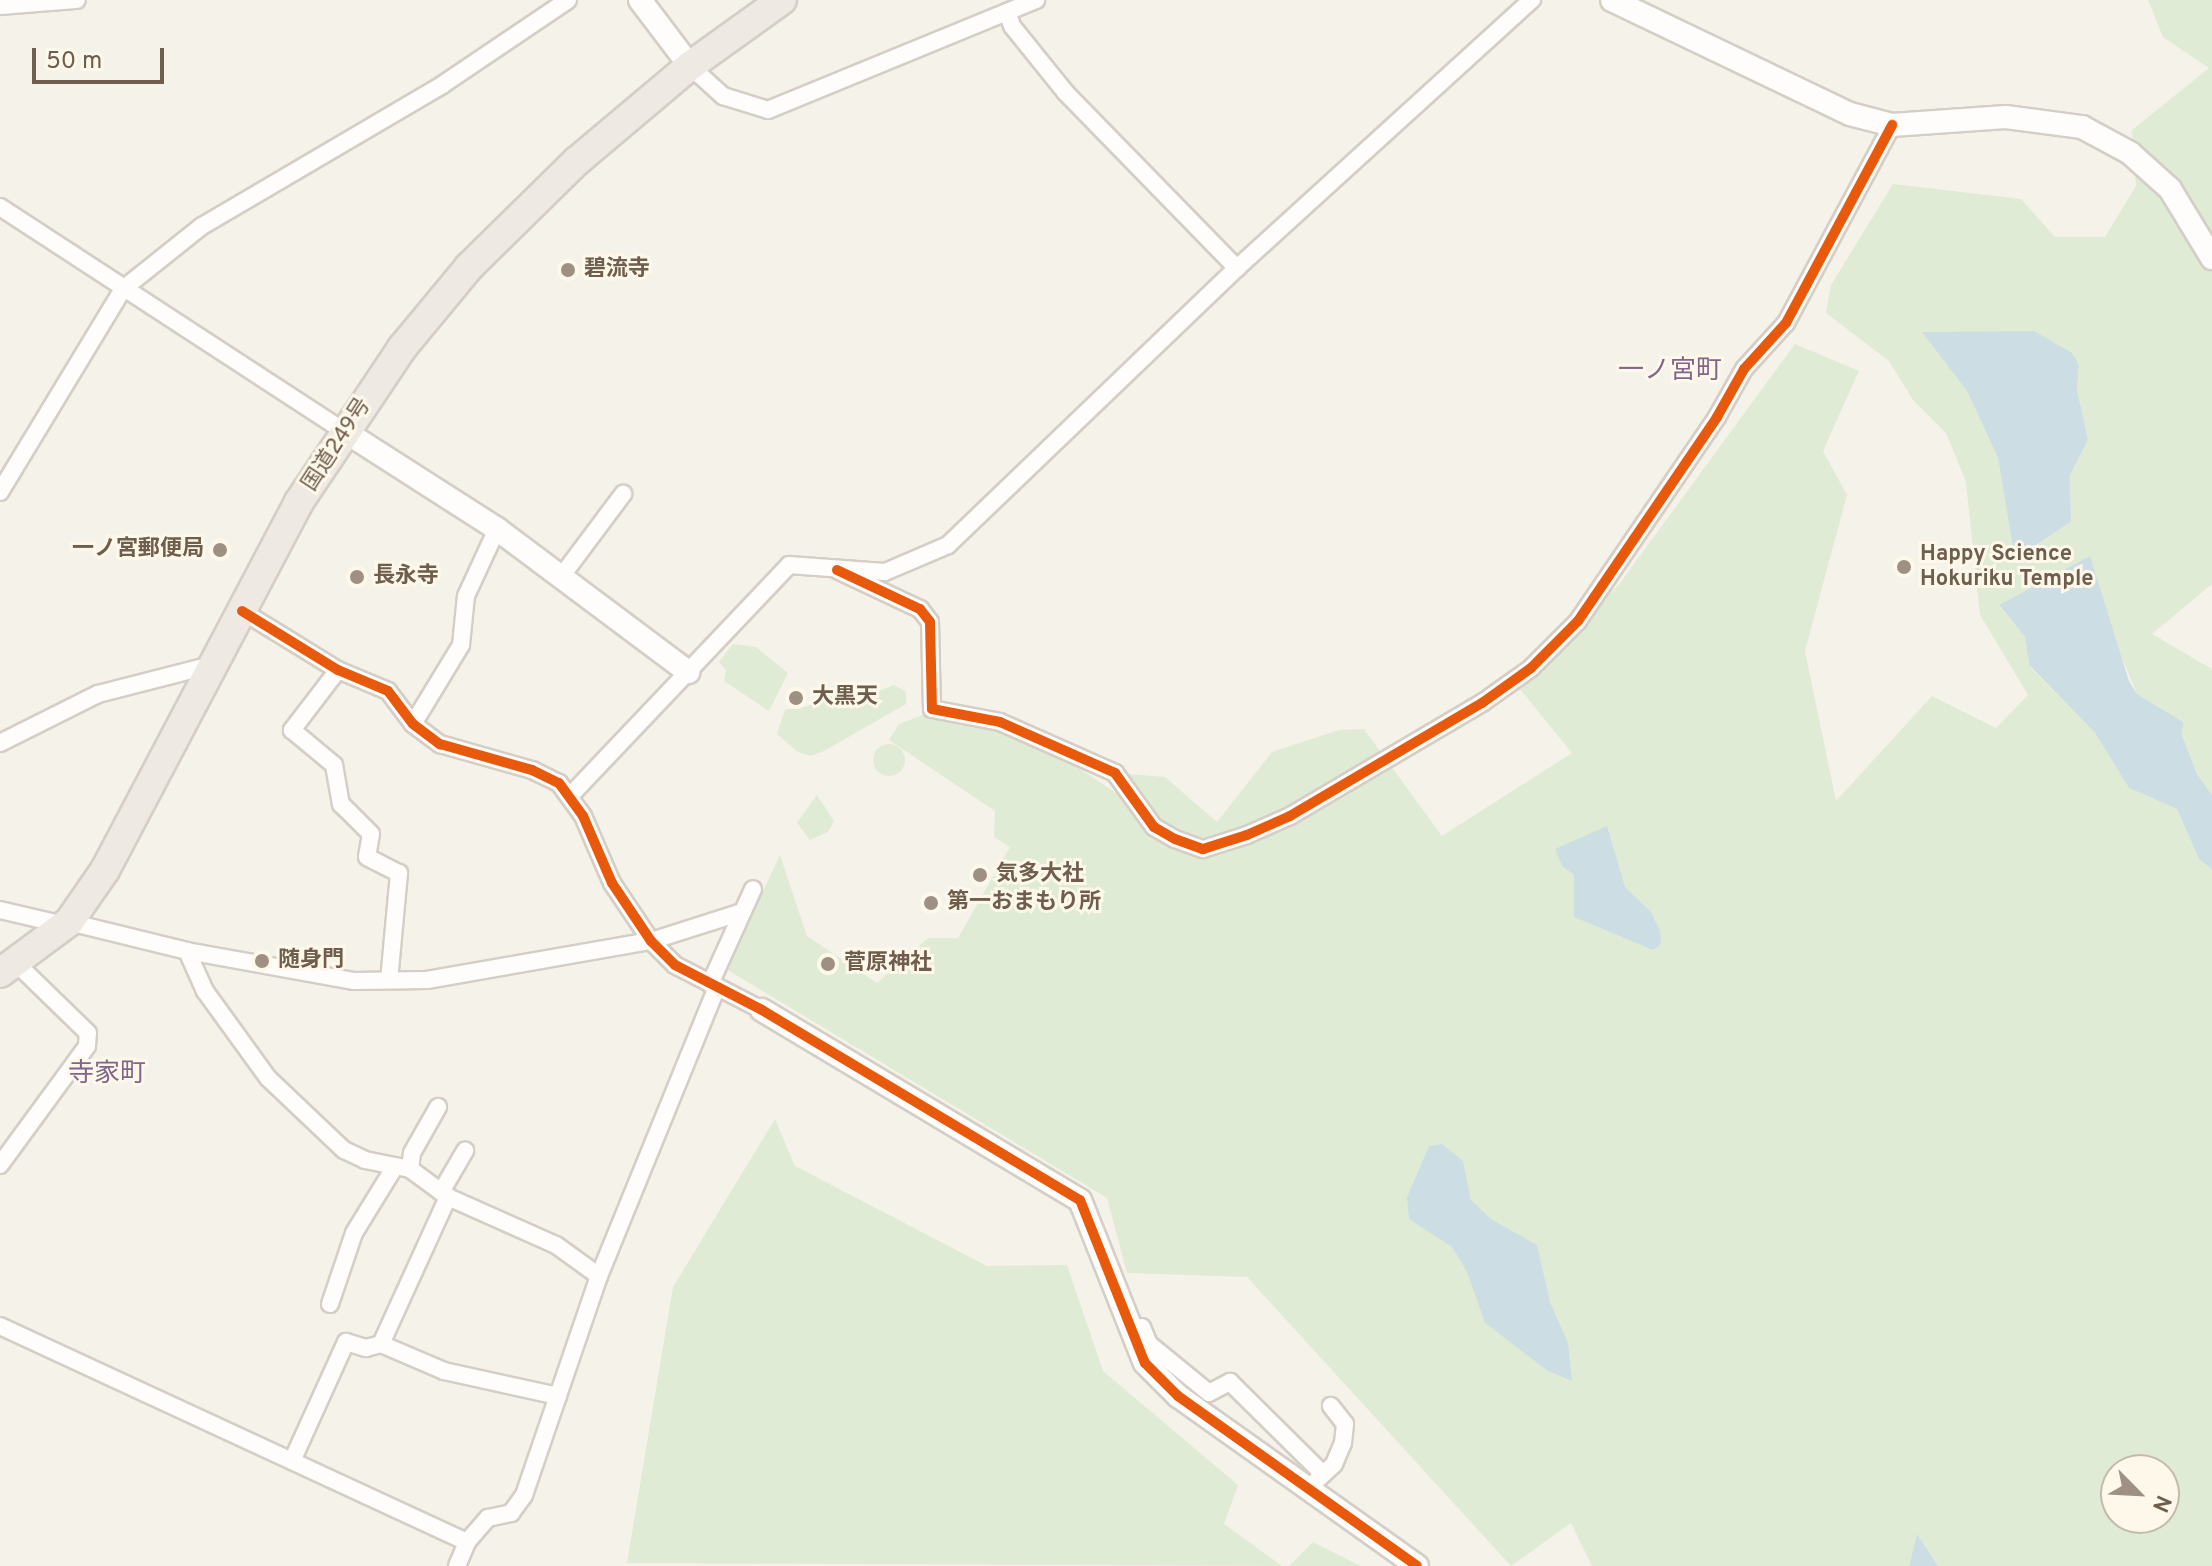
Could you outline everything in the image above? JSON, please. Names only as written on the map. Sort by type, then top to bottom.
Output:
[{"type":"highway","name":"国道249号","points":[[8,968],[67,924],[118,846],[299,502],[402,348],[469,267],[577,161],[690,66],[782,0]]},
{"type":"street","points":[[0,6],[77,0]]},
{"type":"street","points":[[0,492],[123,289],[202,226],[442,85],[568,0]]},
{"type":"street","points":[[640,0],[690,66],[723,96],[768,110],[1036,0]]},
{"type":"street","points":[[570,796],[789,565],[885,572],[948,545],[1237,268],[1532,0]]},
{"type":"street","points":[[1612,0],[1850,114],[1892,125],[2006,117],[2082,127],[2130,153],[2170,189],[2212,258]]},
{"type":"street","points":[[1007,12],[1012,26],[1066,93],[1237,268]]},
{"type":"street","points":[[837,570],[920,609],[930,622],[932,709],[1000,722],[1115,773],[1154,827],[1175,839],[1203,849],[1247,835],[1290,816],[1482,703],[1531,668],[1578,621],[1717,417],[1744,369],[1786,323],[1892,125]]},
{"type":"street","points":[[0,207],[497,529],[688,672]]},
{"type":"street","points":[[561,577],[623,494]]},
{"type":"street","points":[[413,724],[461,645],[466,596],[497,529]]},
{"type":"street","points":[[242,611],[338,670],[388,691],[413,724],[440,744],[466,754],[532,770],[570,796],[594,836],[612,883],[651,941],[675,965],[762,1010],[1080,1200],[1145,1363],[1178,1396],[1315,1482],[1417,1566]]},
{"type":"street","points":[[0,743],[98,694],[215,664]]},
{"type":"street","points":[[338,670],[292,730],[334,765],[341,804],[371,834],[367,857],[399,873],[389,980]]},
{"type":"street","points":[[457,1566],[467,1542],[488,1518],[511,1513],[524,1495],[599,1276],[753,889]]},
{"type":"street","points":[[0,910],[187,951],[354,981],[427,980],[651,941],[742,912]]},
{"type":"street","points":[[187,951],[205,991],[268,1078],[344,1150],[402,1168],[444,1195],[556,1245],[599,1276]]},
{"type":"street","points":[[0,1165],[87,1046],[88,1033],[8,968]]},
{"type":"street","points":[[330,1304],[354,1233],[412,1153],[438,1107]]},
{"type":"street","points":[[381,1344],[465,1151]]},
{"type":"street","points":[[1117,1294],[1137,1317],[1149,1344],[1183,1375],[1209,1393],[1230,1382],[1315,1482]]},
{"type":"street","points":[[0,1326],[467,1542]]},
{"type":"street","points":[[292,1461],[346,1342],[366,1348],[381,1344],[444,1371],[558,1396]]},
{"type":"street","points":[[1315,1482],[1343,1443],[1345,1424],[1331,1406]]},
{"type":"green space","points":[[2148,0],[2212,0],[2212,584],[2152,634],[2212,669],[2212,795],[2197,774],[2182,735],[2182,722],[2137,694],[2110,629],[1999,606],[2025,637],[2029,666],[2095,733],[2129,788],[2177,809],[2199,859],[2212,870],[2212,1566],[1938,1566],[1917,1535],[1909,1566],[1592,1566],[1571,1523],[1511,1566],[1247,1277],[1127,1273],[1107,1198],[726,969],[780,855],[807,936],[877,983],[928,938],[958,938],[1010,847],[994,837],[995,811],[889,740],[899,724],[923,715],[985,725],[1072,764],[1124,798],[1115,773],[1165,777],[1217,822],[1272,752],[1339,730],[1364,729],[1442,836],[1572,753],[1520,689],[1620,583],[1795,344],[1859,371],[1823,451],[1847,495],[1805,651],[1836,801],[1932,696],[1996,728],[2028,695],[1980,615],[1966,482],[1946,433],[1913,400],[1889,361],[1826,313],[1831,285],[1893,184],[2021,199],[2055,237],[2105,237],[2136,186],[2132,130],[2209,68],[2163,37]],"holes":[[[1923,332],[2079,364],[2077,389],[2088,440],[2070,475],[2071,522],[2016,559],[1998,458],[1967,391]]]},
{"type":"green space","points":[[733,644],[756,647],[788,673],[769,711],[724,681],[726,670],[719,662]]},
{"type":"green space","points":[[894,685],[906,692],[906,704],[824,751],[810,756],[798,752],[777,734],[785,710],[808,706],[832,686],[860,698]]},
{"type":"green space","points":[[889,744],[900,749],[905,760],[900,771],[889,776],[878,771],[873,760],[878,749]]},
{"type":"green space","points":[[817,795],[834,821],[828,832],[810,840],[797,823]]},
{"type":"green space","points":[[775,1119],[795,1166],[987,1266],[1067,1265],[1103,1371],[1238,1485],[1224,1524],[1282,1566],[627,1563],[673,1287]]},
{"type":"green space","points":[[1313,1542],[1361,1566],[1289,1566]]},
{"type":"shaded area","points":[[2034,331],[2072,353],[2079,365],[2077,389],[2088,440],[2070,475],[2071,522],[2015,559],[1998,458],[1967,391],[1922,332]]},
{"type":"shaded area","points":[[2090,556],[2129,681],[2137,694],[2183,722],[2182,735],[2197,774],[2212,795],[2212,870],[2199,859],[2177,809],[2129,788],[2095,733],[2029,665],[2025,637],[1999,605]]},
{"type":"shaded area","points":[[1607,826],[1625,887],[1651,912],[1660,931],[1661,944],[1653,950],[1574,917],[1574,875],[1562,866],[1555,849]]},
{"type":"shaded area","points":[[1442,1144],[1463,1161],[1471,1200],[1491,1219],[1537,1245],[1550,1302],[1568,1343],[1572,1381],[1548,1371],[1485,1323],[1467,1272],[1452,1247],[1409,1219],[1407,1197],[1429,1146]]},
{"type":"shaded area","points":[[1917,1534],[1938,1566],[1909,1566]]},
{"type":"cycle path","points":[[837,570],[920,609],[930,622],[932,709],[1000,722],[1115,773],[1154,827],[1175,839],[1203,849],[1247,835],[1290,816],[1482,703],[1531,668],[1578,621],[1717,417],[1744,369],[1786,323],[1892,125]]},
{"type":"cycle path","points":[[242,611],[338,670],[388,691],[413,724],[440,744],[532,770],[559,783],[583,816],[612,883],[651,941],[675,965],[762,1010],[1080,1200],[1145,1363],[1178,1396],[1417,1566]]},
{"type":"place","name":"碧流寺","points":[[568,270]]},
{"type":"place","name":"一ノ宮郵便局","points":[[220,550]]},
{"type":"place","name":"Happy Science Hokuriku Temple","points":[[1904,567]]},
{"type":"place","name":"長永寺","points":[[357,577]]},
{"type":"place","name":"大黒天","points":[[796,698]]},
{"type":"place","name":"気多大社","points":[[980,875]]},
{"type":"place","name":"第一おまもり所","points":[[931,903]]},
{"type":"place","name":"随身門","points":[[262,961]]},
{"type":"place","name":"菅原神社","points":[[828,964]]},
{"type":"district","name":"一ノ宮町","points":[[1670,372]]},
{"type":"district","name":"寺家町","points":[[107,1075]]}]
